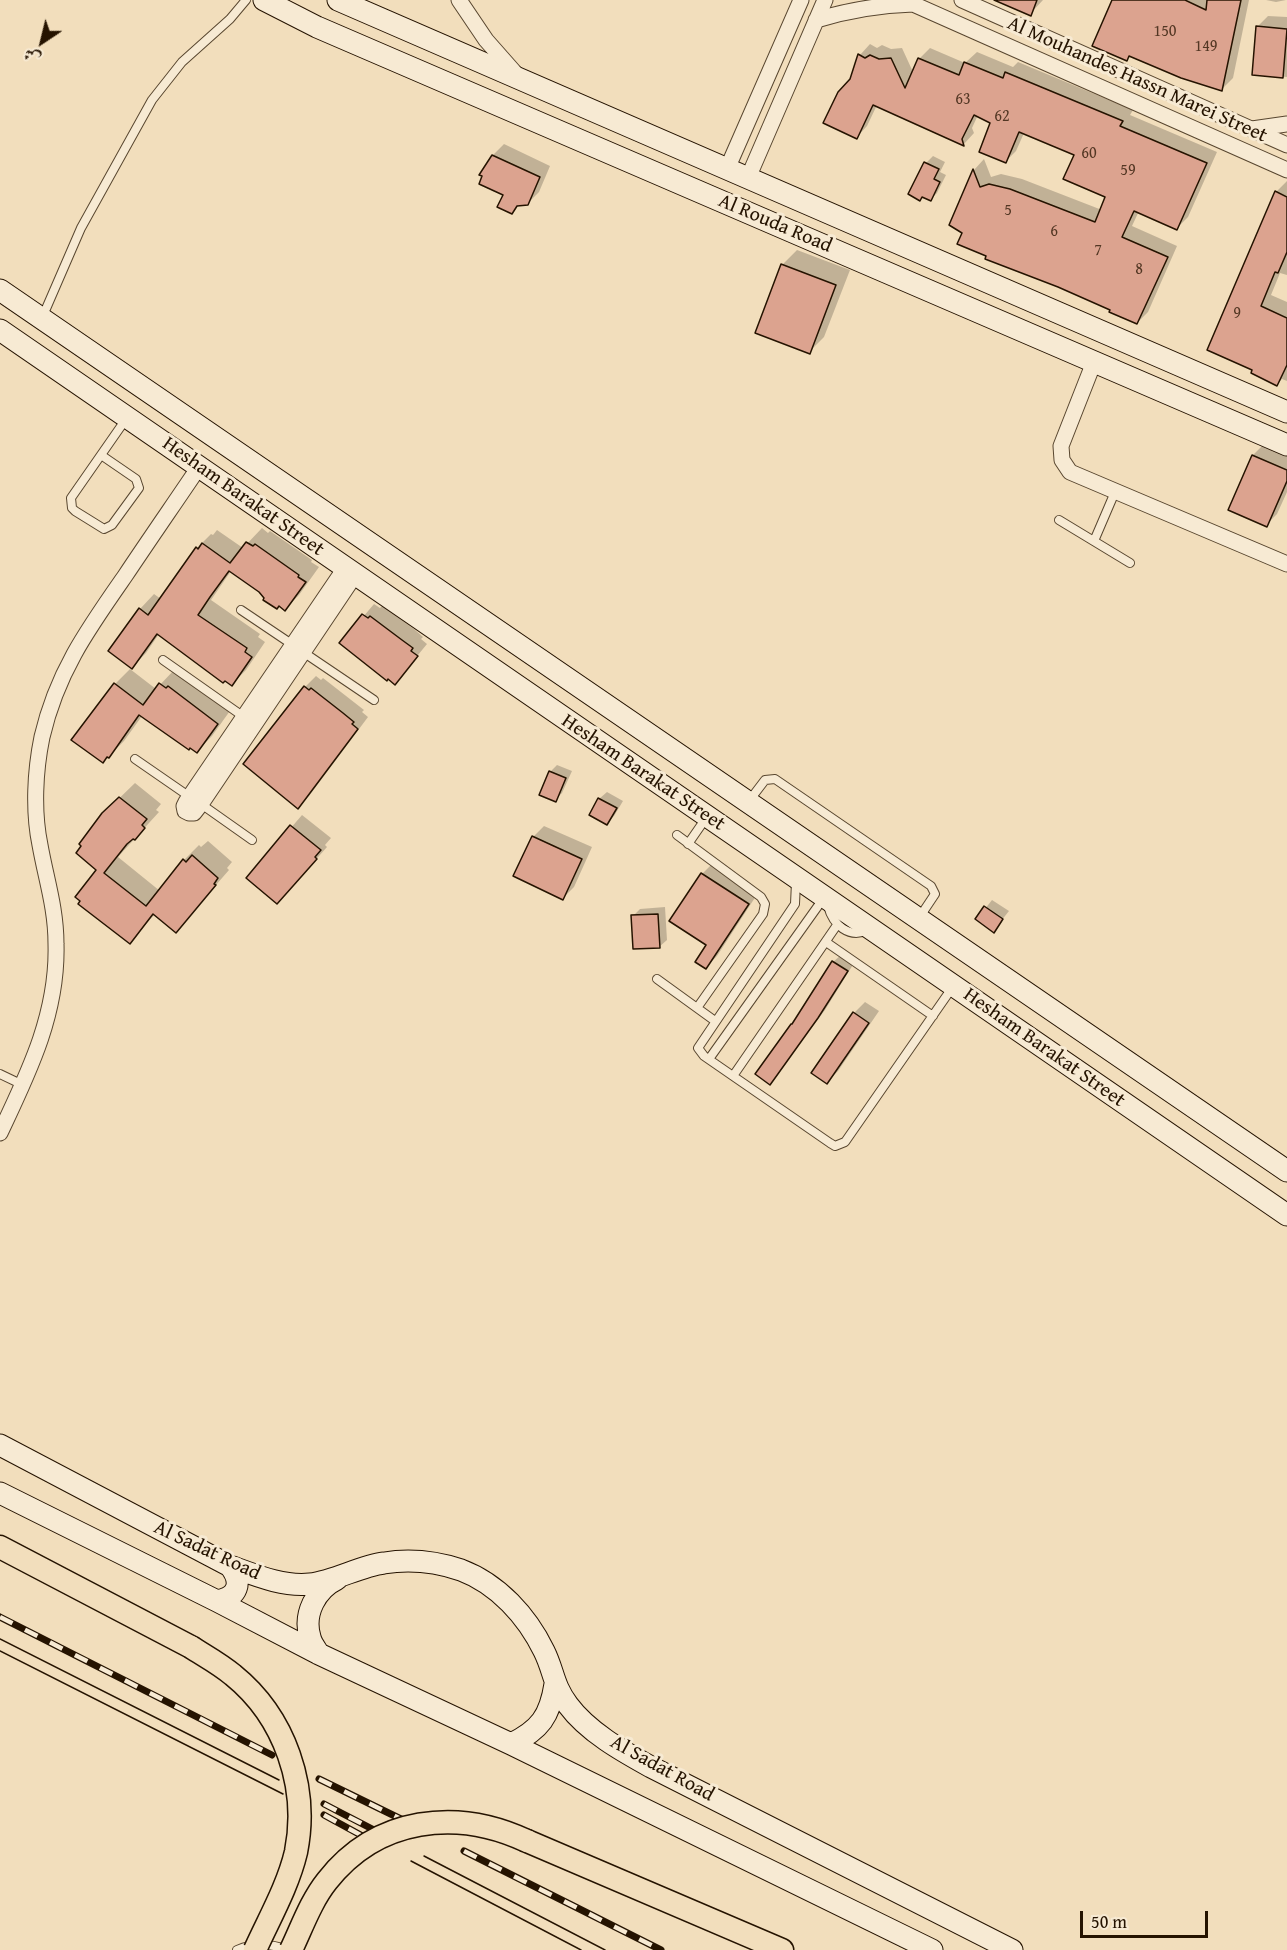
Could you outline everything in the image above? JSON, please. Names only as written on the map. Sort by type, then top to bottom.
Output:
[{"type":"main road","points":[[0,1547],[191,1647],[232,1675],[250,1691],[266,1711],[279,1732],[296,1779],[299,1829],[288,1877],[255,1950]]},
{"type":"main road","points":[[289,1950],[316,1896],[328,1880],[357,1852],[391,1833],[410,1827],[450,1821],[490,1826],[782,1950]]},
{"type":"street","name":"Al Rouda Road","points":[[264,0],[317,27],[1287,445]]},
{"type":"street","points":[[459,0],[486,40],[522,80]]},
{"type":"street","points":[[727,169],[801,0]]},
{"type":"street","points":[[748,178],[825,0]]},
{"type":"street","name":"Al Mouhandes Hassn Marei Street","points":[[962,0],[1287,145]]},
{"type":"street","name":"Al Rouda Road","points":[[345,2],[1287,412]]},
{"type":"street","points":[[816,20],[848,10],[909,2]]},
{"type":"street","name":"Al Mouhandes Hassn Marei Street","points":[[909,2],[1287,170]]},
{"type":"street","points":[[1252,129],[1287,124]]},
{"type":"street","points":[[969,308],[981,297],[982,288],[978,278]]},
{"type":"street","name":"Hesham Barakat Street","points":[[0,290],[1287,1171]]},
{"type":"street","points":[[1038,338],[1037,321],[1050,309]]},
{"type":"street","name":"Hesham Barakat Street","points":[[0,330],[1287,1215]]},
{"type":"street","points":[[1094,362],[1063,440],[1062,460],[1070,472],[1287,564]]},
{"type":"street","points":[[135,423],[162,401]]},
{"type":"street","points":[[0,1133],[42,1041],[53,993],[56,944],[52,896],[39,844],[36,791],[42,738],[57,686],[80,640],[199,468]]},
{"type":"street","points":[[195,800],[350,571]]},
{"type":"street","points":[[195,800],[244,717],[298,648]]},
{"type":"street","points":[[504,677],[522,648]]},
{"type":"street","points":[[1123,1102],[1143,1073]]},
{"type":"street","name":"Al Sadat Road","points":[[0,1445],[230,1566],[270,1580],[308,1584],[383,1563],[423,1561],[462,1570],[496,1590],[525,1618],[545,1652],[555,1684],[569,1706],[633,1757],[1012,1950]]},
{"type":"street","name":"Al Sadat Road","points":[[0,1492],[319,1654],[511,1744],[932,1950]]},
{"type":"street","points":[[217,1601],[227,1599],[234,1593],[238,1584],[236,1574],[230,1566]]},
{"type":"street","points":[[319,1654],[310,1637],[308,1617],[315,1598],[328,1584],[345,1575]]},
{"type":"street","points":[[511,1744],[529,1736],[543,1722],[552,1704],[555,1684]]},
{"type":"lane","points":[[42,319],[81,228],[152,100],[183,62],[230,19],[246,0]]},
{"type":"lane","points":[[101,455],[136,479],[139,488],[112,525],[104,529],[75,511],[70,503],[71,498],[101,455],[135,423]]},
{"type":"lane","points":[[1094,541],[1115,492]]},
{"type":"lane","points":[[1059,520],[1130,563]]},
{"type":"lane","points":[[241,609],[374,700]]},
{"type":"lane","points":[[163,660],[244,717]]},
{"type":"lane","points":[[135,759],[252,840]]},
{"type":"lane","points":[[748,803],[765,780],[775,779],[931,886],[934,894],[918,919]]},
{"type":"lane","points":[[688,844],[707,816]]},
{"type":"lane","points":[[677,835],[761,897],[765,903],[763,914],[698,1008]]},
{"type":"lane","points":[[796,878],[795,904],[698,1048],[709,1059],[830,1143],[835,1146],[845,1142],[954,986]]},
{"type":"lane","points":[[826,898],[837,925],[854,933],[871,929]]},
{"type":"lane","points":[[709,1059],[826,898]]},
{"type":"lane","points":[[733,1076],[837,925]]},
{"type":"lane","points":[[826,942],[933,1016]]},
{"type":"lane","points":[[657,980],[715,1021]]},
{"type":"lane","points":[[0,1074],[23,1085]]},
{"type":"lane","points":[[237,1950],[256,1945],[268,1945],[289,1950]]},
{"type":"building","points":[[994,0],[1037,0],[1031,16]]},
{"type":"building","points":[[1112,0],[1185,0],[1206,10],[1207,0],[1241,0],[1222,91],[1181,78],[1129,56],[1127,61],[1092,46]]},
{"type":"building","points":[[1256,26],[1287,29],[1283,78],[1252,75]]},
{"type":"building","points":[[858,54],[865,58],[870,55],[879,59],[891,58],[905,88],[918,58],[959,75],[964,62],[1003,78],[1005,72],[1123,121],[1120,126],[1207,163],[1177,230],[1134,211],[1122,237],[1168,257],[1137,324],[1058,287],[985,259],[986,256],[957,244],[962,233],[949,225],[973,169],[980,187],[989,184],[1010,189],[1095,222],[1105,197],[1063,179],[1074,155],[1019,132],[1006,163],[979,152],[990,123],[974,115],[962,139],[964,146],[873,105],[857,139],[823,123],[838,92],[850,79]]},
{"type":"building","points":[[492,155],[540,177],[528,205],[517,206],[512,214],[497,207],[503,195],[479,184],[482,176],[479,175]]},
{"type":"building","points":[[924,162],[939,169],[934,179],[940,182],[931,201],[922,197],[920,201],[908,194]]},
{"type":"building","points":[[1275,191],[1287,197],[1287,252],[1278,273],[1275,272],[1261,306],[1287,318],[1287,365],[1277,386],[1251,373],[1252,370],[1207,350]]},
{"type":"building","points":[[781,264],[836,285],[810,354],[755,333]]},
{"type":"building","points":[[1252,455],[1287,470],[1287,481],[1267,527],[1228,510]]},
{"type":"building","points":[[246,542],[253,546],[255,544],[306,582],[285,611],[263,600],[259,592],[229,571],[210,597],[198,615],[247,648],[245,652],[252,657],[232,686],[225,681],[223,683],[157,634],[132,669],[108,651],[139,608],[148,615],[196,547],[198,549],[202,543],[230,563]]},
{"type":"building","points":[[362,614],[368,618],[370,616],[413,648],[411,651],[418,656],[395,685],[339,643]]},
{"type":"building","points":[[114,683],[143,705],[159,683],[166,688],[168,686],[218,724],[197,753],[190,748],[189,750],[139,715],[103,763],[71,740]]},
{"type":"building","points":[[304,686],[309,690],[311,688],[343,713],[354,722],[352,724],[358,729],[298,809],[243,764]]},
{"type":"building","points":[[549,771],[566,778],[556,802],[539,795]]},
{"type":"building","points":[[119,797],[147,819],[142,825],[145,828],[135,840],[127,844],[104,873],[146,906],[183,859],[186,862],[192,855],[218,878],[214,884],[216,885],[176,933],[153,914],[130,944],[78,904],[80,901],[75,897],[96,870],[76,853],[81,846],[79,844],[102,813]]},
{"type":"building","points":[[598,798],[617,808],[607,825],[589,815]]},
{"type":"building","points":[[290,825],[321,850],[315,857],[317,859],[277,904],[246,878]]},
{"type":"building","points":[[532,836],[582,859],[563,900],[513,876]]},
{"type":"building","points":[[701,873],[749,904],[706,969],[695,962],[706,945],[669,921]]},
{"type":"building","points":[[984,906],[1003,919],[994,933],[975,919]]},
{"type":"building","points":[[658,914],[660,948],[633,949],[631,915]]},
{"type":"building","points":[[832,961],[848,971],[770,1085],[755,1074],[792,1024]]},
{"type":"building","points":[[853,1012],[869,1023],[827,1084],[811,1073]]},
{"type":"tram line","points":[[0,1639],[279,1780]]},
{"type":"tram line","points":[[0,1651],[283,1794]]},
{"type":"tram line","points":[[424,1856],[605,1950]]},
{"type":"tram line","points":[[411,1861],[581,1950]]},
{"type":"railway","points":[[0,1617],[272,1755]]},
{"type":"railway","points":[[319,1779],[403,1820]]},
{"type":"railway","points":[[324,1804],[378,1832]]},
{"type":"railway","points":[[324,1815],[368,1839]]},
{"type":"railway","points":[[464,1851],[661,1950]]}]
